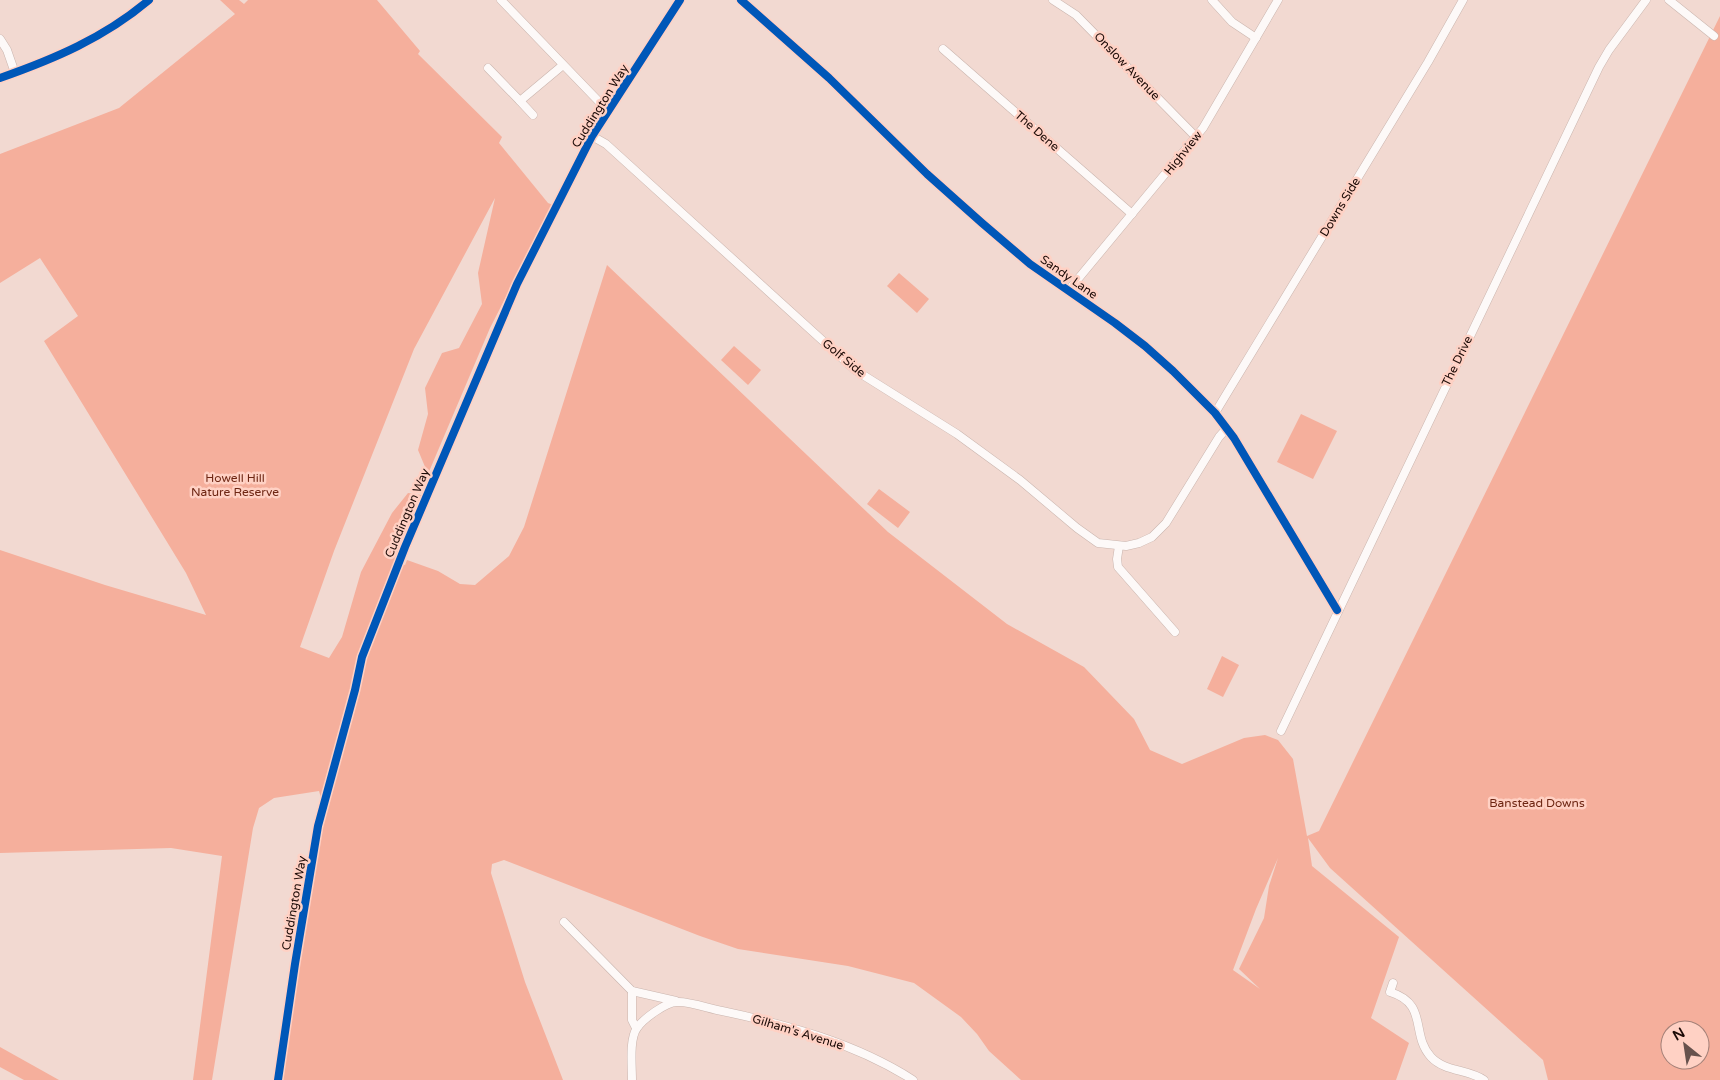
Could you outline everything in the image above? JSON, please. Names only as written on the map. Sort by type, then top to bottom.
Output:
[{"type":"street","points":[[0,78],[53,59],[92,40],[148,0]]},
{"type":"street","points":[[501,0],[608,111]]},
{"type":"street","name":"Cuddington Way","points":[[278,1080],[318,826],[356,690],[362,657],[408,538],[517,284],[592,136],[680,0]]},
{"type":"street","name":"Sandy Lane","points":[[741,0],[829,78],[945,191],[1030,264],[1115,323],[1174,371],[1215,413],[1226,428],[1337,610]]},
{"type":"street","name":"Onslow Avenue","points":[[1053,0],[1076,15],[1196,137]]},
{"type":"street","points":[[1212,0],[1232,22],[1256,38]]},
{"type":"street","name":"Highview","points":[[1068,291],[1196,137],[1212,114],[1278,0]]},
{"type":"street","name":"Downs Side","points":[[1215,413],[1464,0]]},
{"type":"street","name":"The Drive","points":[[1281,731],[1337,610],[1599,67],[1609,50],[1646,0]]},
{"type":"street","points":[[1668,0],[1714,36]]},
{"type":"street","points":[[0,40],[7,50],[15,73]]},
{"type":"street","name":"The Dene","points":[[943,48],[1132,214]]},
{"type":"street","points":[[520,101],[563,65]]},
{"type":"street","points":[[488,68],[533,114]]},
{"type":"street","name":"Golf Side","points":[[592,136],[606,144],[855,370],[956,434],[1020,480],[1076,528],[1098,543],[1119,546],[1130,545],[1146,540],[1159,531],[1166,523],[1226,428]]},
{"type":"street","points":[[1119,546],[1118,567],[1176,632]]},
{"type":"street","points":[[564,922],[632,992],[632,1020],[636,1028]]},
{"type":"street","points":[[1393,983],[1390,992],[1401,996],[1410,1004],[1425,1049],[1430,1056],[1442,1066],[1472,1073],[1484,1080]]},
{"type":"street","name":"Gilham's Avenue","points":[[632,992],[751,1017],[812,1034],[857,1050],[913,1080]]},
{"type":"street","points":[[632,1080],[632,1038],[636,1028],[659,1009],[676,1001]]},
{"type":"green space","points":[[220,0],[239,0],[244,4],[248,0],[377,0],[420,51],[418,54],[502,137],[499,143],[548,203],[553,205],[490,328],[428,474],[418,450],[428,414],[425,388],[442,353],[459,348],[482,304],[478,273],[495,198],[414,349],[334,551],[300,647],[329,658],[342,637],[361,572],[392,513],[408,493],[421,495],[395,562],[405,565],[407,560],[438,571],[460,584],[475,585],[509,556],[524,527],[607,265],[888,532],[1007,624],[1084,667],[1134,719],[1150,750],[1182,764],[1244,738],[1265,735],[1278,740],[1293,759],[1307,836],[1319,831],[1720,16],[1720,1080],[1548,1080],[1543,1060],[1330,868],[1308,838],[1312,866],[1399,937],[1371,1018],[1409,1043],[1396,1080],[1021,1080],[989,1051],[977,1034],[961,1017],[914,983],[848,966],[738,949],[504,860],[492,864],[491,873],[525,982],[563,1080],[276,1080],[304,885],[319,832],[323,805],[319,791],[274,798],[259,808],[253,828],[212,1080],[193,1080],[222,856],[171,848],[0,853],[0,550],[105,585],[206,615],[186,573],[44,341],[78,316],[40,258],[0,283],[0,154],[119,108],[235,14]],"holes":[[[1278,858],[1269,886],[1264,918],[1239,969],[1260,989],[1233,970]]]},
{"type":"green space","points":[[899,273],[929,299],[917,313],[887,286]]},
{"type":"green space","points":[[734,346],[761,370],[748,385],[721,360]]},
{"type":"green space","points":[[1301,414],[1337,431],[1313,479],[1277,462]]},
{"type":"green space","points":[[879,489],[910,512],[898,528],[867,504]]},
{"type":"green space","points":[[1222,656],[1239,665],[1223,697],[1207,689]]},
{"type":"green space","points":[[0,1047],[59,1080],[24,1080],[0,1067]]},
{"type":"cycle path","points":[[0,78],[78,46],[114,26],[149,0]]},
{"type":"cycle path","points":[[278,1080],[318,826],[355,690],[362,657],[405,547],[517,284],[592,136],[680,0]]},
{"type":"cycle path","points":[[741,0],[829,78],[927,174],[982,223],[1030,264],[1145,346],[1215,413],[1234,438],[1337,610]]},
{"type":"park label","name":"Howell Hill Nature Reserve","points":[[235,485]]},
{"type":"park label","name":"Banstead Downs","points":[[1537,803]]}]
